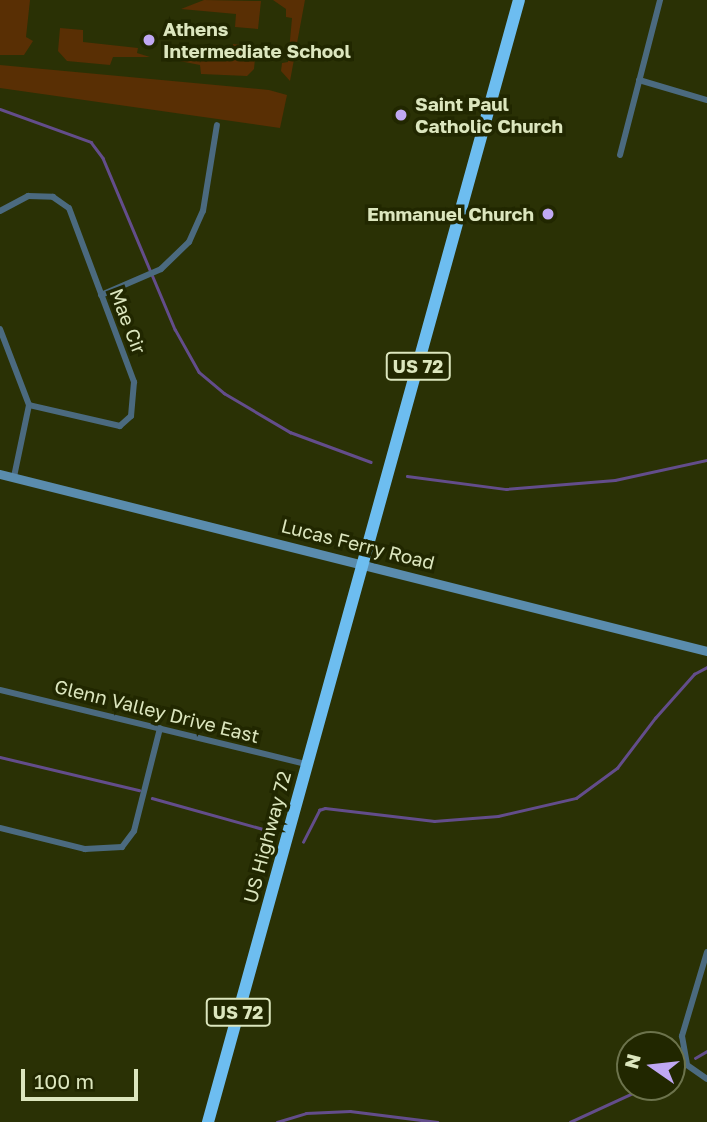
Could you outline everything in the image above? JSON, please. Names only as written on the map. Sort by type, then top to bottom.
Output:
[{"type":"highway","name":"US 72","points":[[363,562],[519,0]]},
{"type":"highway","name":"US Highway 72","points":[[208,1122],[363,562]]},
{"type":"street","points":[[620,155],[660,0]]},
{"type":"street","points":[[639,80],[707,100]]},
{"type":"street","points":[[102,295],[158,271],[181,254],[196,228],[217,125]]},
{"type":"street","name":"Mae Cir","points":[[0,211],[28,196],[62,201],[69,208],[134,382],[127,423],[120,426],[29,405]]},
{"type":"street","points":[[0,329],[29,405],[14,477]]},
{"type":"street","name":"Lucas Ferry Road","points":[[0,474],[363,562],[707,651]]},
{"type":"street","name":"Glenn Valley Drive East","points":[[0,690],[307,764]]},
{"type":"street","points":[[0,828],[85,849],[113,851],[122,847],[134,831],[160,728]]},
{"type":"street","points":[[707,951],[682,1037],[687,1065],[707,1079]]},
{"type":"shaded area","points":[[0,0],[30,0],[26,37],[33,41],[24,55],[0,55]]},
{"type":"shaded area","points":[[204,0],[261,1],[258,29],[235,27],[236,14],[181,9]]},
{"type":"shaded area","points":[[273,0],[305,0],[290,81],[281,71],[282,63],[288,62],[292,18],[286,17],[286,9]]},
{"type":"shaded area","points":[[60,28],[83,30],[83,42],[138,48],[137,53],[150,57],[113,57],[110,65],[67,61],[58,51]]},
{"type":"shaded area","points":[[233,44],[256,47],[254,69],[247,76],[201,74],[200,65],[164,58],[176,57],[176,51],[232,57]]},
{"type":"shaded area","points":[[0,65],[269,90],[287,95],[280,128],[0,88]]},
{"type":"waterway","points":[[0,109],[91,142],[103,158],[175,329],[199,372],[224,393],[290,432],[371,462]]},
{"type":"waterway","points":[[407,476],[506,489],[615,480],[707,460]]},
{"type":"waterway","points":[[303,842],[319,810],[325,808],[434,821],[498,816],[576,798],[617,768],[655,718],[694,674],[707,667]]},
{"type":"waterway","points":[[0,757],[139,790]]},
{"type":"waterway","points":[[152,798],[270,831]]},
{"type":"waterway","points":[[695,1058],[707,1051]]},
{"type":"waterway","points":[[570,1122],[616,1101]]},
{"type":"waterway","points":[[277,1122],[306,1113],[350,1111],[437,1122]]},
{"type":"place","name":"Athens Intermediate School","points":[[149,40]]},
{"type":"place","name":"Saint Paul Catholic Church","points":[[401,115]]},
{"type":"place","name":"Emmanuel Church","points":[[548,214]]}]
